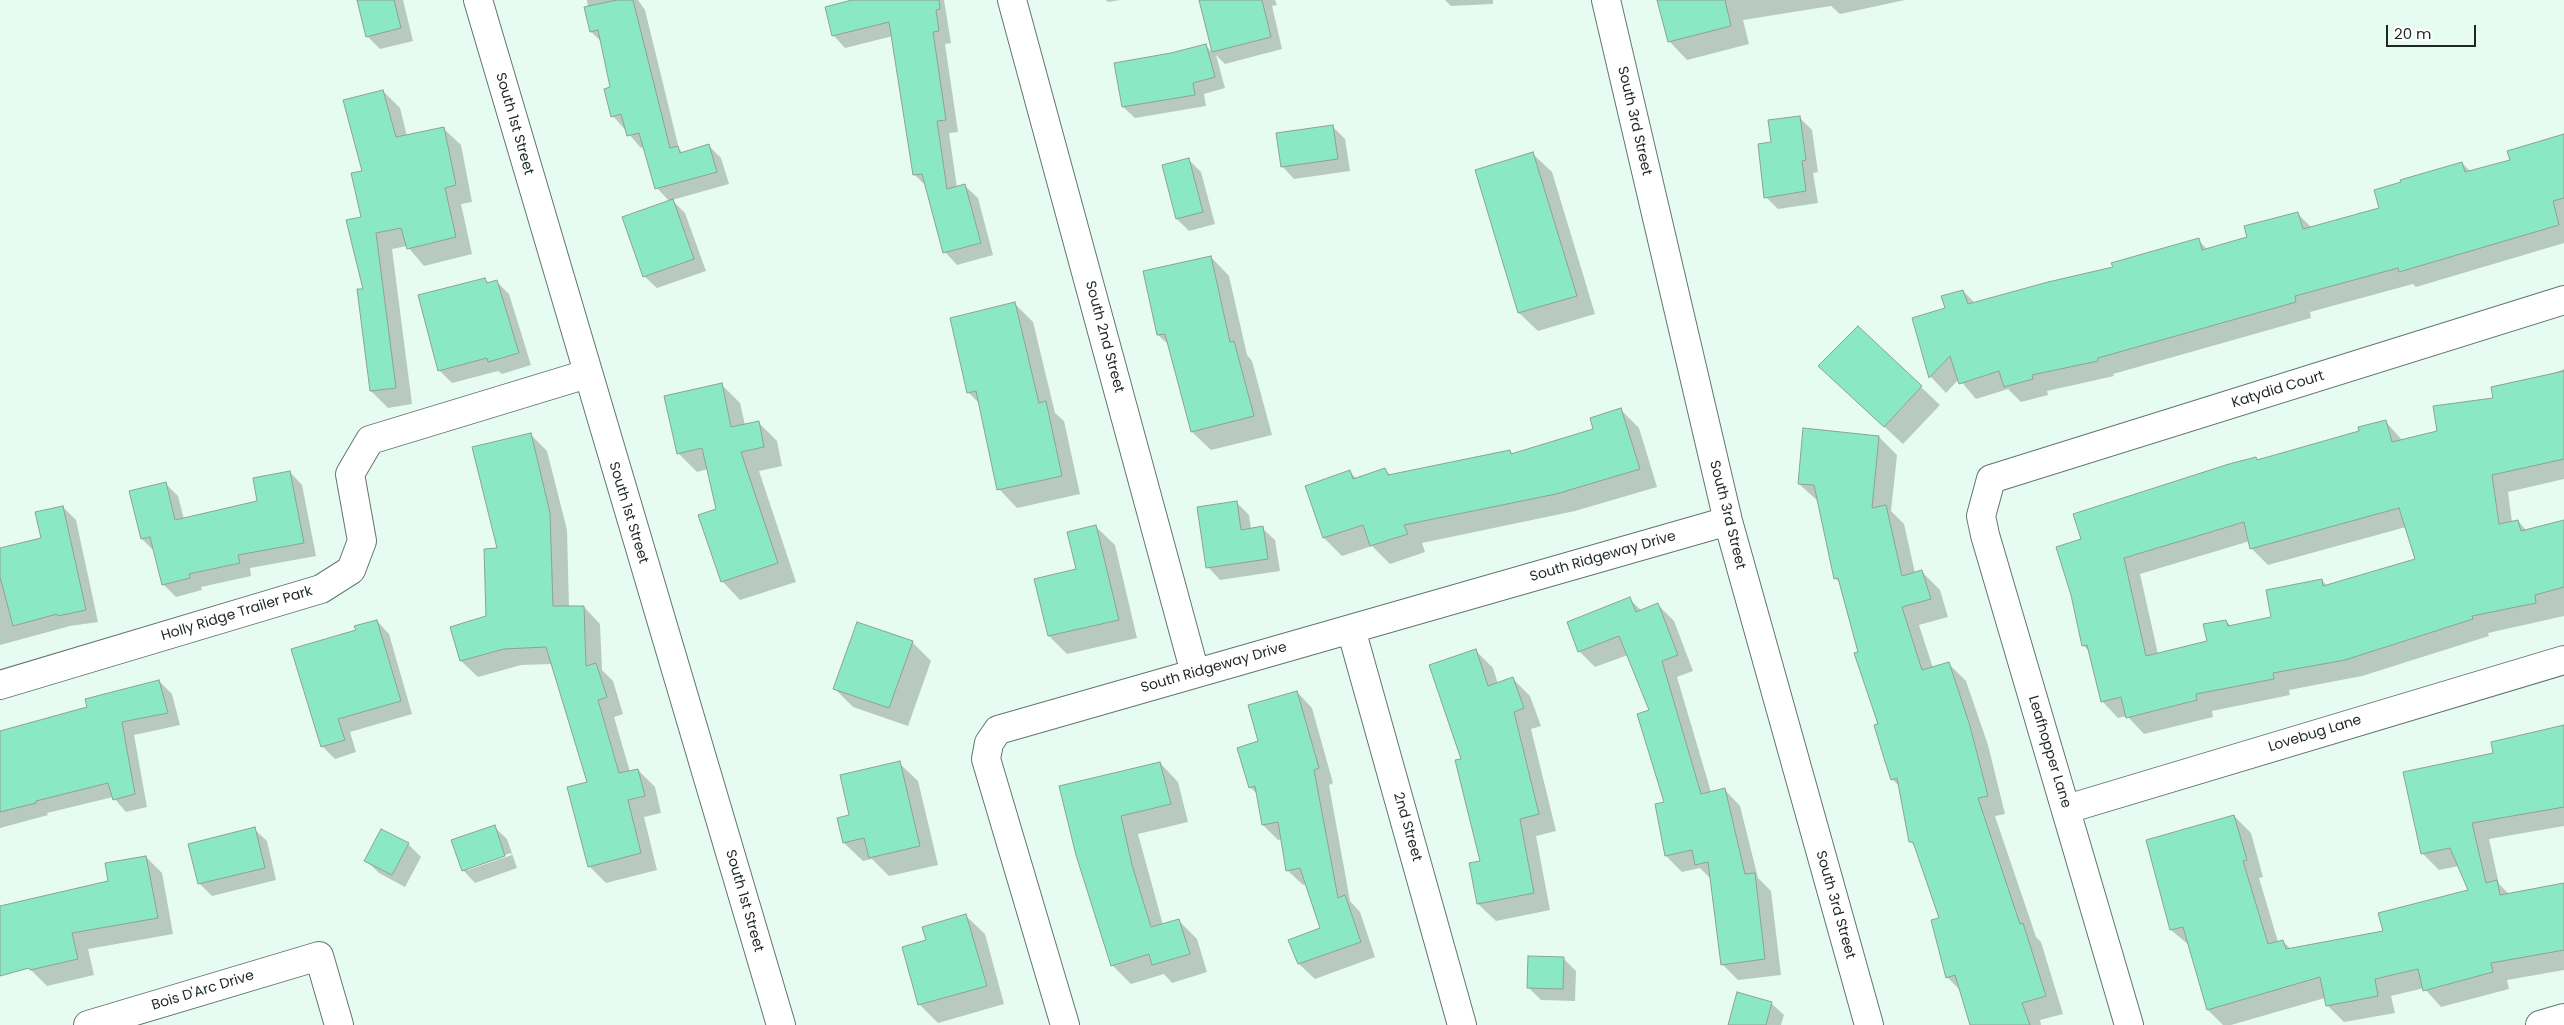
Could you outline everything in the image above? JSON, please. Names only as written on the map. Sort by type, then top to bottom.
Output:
[{"type":"street","name":"South 1st Street","points":[[478,0],[781,1025]]},
{"type":"street","name":"South 2nd Street","points":[[1012,0],[1195,673]]},
{"type":"street","name":"South 3rd Street","points":[[1606,0],[1728,521],[1869,1025]]},
{"type":"street","name":"Katydid Court","points":[[1991,479],[2564,300]]},
{"type":"street","name":"Holly Ridge Trailer Park","points":[[0,685],[321,589],[351,570],[362,541],[350,474],[370,440],[587,374]]},
{"type":"street","name":"Leafhopper Lane","points":[[1991,479],[1982,516],[1985,535],[2129,1025]]},
{"type":"street","name":"South Ridgeway Drive","points":[[1065,1025],[986,759],[989,743],[998,730],[1728,521]]},
{"type":"street","name":"2nd Street","points":[[1352,629],[1462,1025]]},
{"type":"street","name":"Lovebug Lane","points":[[2066,810],[2564,660]]},
{"type":"street","name":"Bois D'Arc Drive","points":[[88,1025],[319,956],[339,1025]]},
{"type":"street","points":[[2540,1025],[2564,1018]]},
{"type":"building","points":[[357,0],[394,0],[401,28],[366,37]]},
{"type":"building","points":[[617,0],[633,0],[670,148],[678,146],[680,153],[709,144],[717,172],[655,189],[639,133],[627,136],[621,114],[611,117],[604,89],[610,87],[598,30],[590,32],[584,7]]},
{"type":"building","points":[[852,0],[939,0],[940,9],[936,10],[939,31],[933,32],[946,120],[937,121],[947,189],[965,184],[981,243],[943,253],[922,174],[913,175],[889,22],[832,36],[825,7]]},
{"type":"building","points":[[1199,0],[1262,0],[1271,37],[1212,52]]},
{"type":"building","points":[[1657,0],[1725,0],[1731,26],[1668,42]]},
{"type":"building","points":[[1206,44],[1215,77],[1193,83],[1195,95],[1122,107],[1114,63],[1171,53]]},
{"type":"building","points":[[383,90],[396,137],[444,127],[456,185],[445,188],[456,237],[407,249],[401,228],[376,233],[396,388],[370,391],[357,289],[363,289],[346,220],[361,217],[351,173],[362,171],[343,100]]},
{"type":"building","points":[[1800,116],[1806,160],[1802,161],[1806,191],[1764,198],[1758,144],[1771,142],[1768,120]]},
{"type":"building","points":[[1333,125],[1338,159],[1281,167],[1276,133]]},
{"type":"building","points":[[2564,134],[2564,198],[2553,201],[2559,225],[2399,272],[2398,268],[2295,296],[2296,302],[2098,358],[2098,361],[2032,375],[2033,379],[2004,387],[1999,371],[1959,384],[1950,356],[1929,378],[1912,318],[1945,308],[1941,296],[1963,290],[1968,304],[2048,282],[2113,267],[2111,263],[2199,238],[2202,250],[2247,237],[2244,226],[2298,212],[2303,229],[2379,208],[2374,190],[2401,182],[2400,180],[2462,162],[2465,172],[2510,160],[2507,151]]},
{"type":"building","points":[[1533,152],[1577,296],[1518,313],[1475,170]]},
{"type":"building","points":[[1189,158],[1203,212],[1176,219],[1162,165]]},
{"type":"building","points":[[673,199],[694,259],[643,277],[622,217]]},
{"type":"building","points":[[1211,256],[1230,342],[1234,341],[1254,416],[1191,432],[1165,334],[1157,335],[1143,271]]},
{"type":"building","points":[[485,278],[487,283],[497,280],[519,353],[488,362],[487,358],[438,371],[418,295]]},
{"type":"building","points":[[1015,302],[1039,403],[1046,401],[1062,476],[997,490],[976,391],[967,393],[950,318]]},
{"type":"building","points":[[1858,326],[1922,386],[1884,427],[1818,366]]},
{"type":"building","points":[[2564,371],[2564,459],[2492,475],[2499,524],[2518,520],[2521,531],[2564,520],[2564,587],[2535,595],[2536,603],[2472,616],[2473,619],[2345,660],[2273,673],[2274,679],[2196,694],[2197,700],[2126,718],[2121,697],[2101,702],[2087,645],[2082,646],[2071,595],[2056,547],[2081,539],[2073,514],[2229,464],[2256,457],[2257,460],[2359,431],[2358,427],[2386,420],[2392,442],[2437,431],[2433,406],[2493,398],[2491,387]],"holes":[[[2399,508],[2415,559],[2323,586],[2322,579],[2266,590],[2271,617],[2228,626],[2226,620],[2203,624],[2207,641],[2146,656],[2124,558],[2244,522],[2250,549]]]},
{"type":"building","points":[[722,383],[731,427],[759,421],[764,447],[741,452],[778,563],[721,582],[698,515],[716,509],[702,448],[677,454],[664,396]]},
{"type":"building","points":[[1621,408],[1640,469],[1556,494],[1404,525],[1408,534],[1370,546],[1363,525],[1323,538],[1305,486],[1350,470],[1353,479],[1385,468],[1388,475],[1510,450],[1511,454],[1593,429],[1590,418]]},
{"type":"building","points":[[1803,428],[1879,436],[1872,508],[1886,505],[1902,576],[1922,570],[1931,599],[1902,607],[1922,670],[1949,662],[1970,726],[1988,796],[1978,798],[2020,924],[2023,923],[2046,996],[2022,1003],[2030,1025],[1970,1025],[1955,975],[1946,978],[1931,920],[1939,918],[1913,842],[1909,842],[1897,778],[1891,780],[1874,725],[1878,724],[1854,653],[1858,652],[1838,578],[1834,579],[1814,485],[1798,484]]},
{"type":"building","points":[[531,433],[550,513],[553,606],[584,606],[586,666],[596,663],[607,697],[598,700],[619,773],[638,769],[645,796],[628,800],[641,853],[588,867],[567,787],[587,782],[546,647],[504,649],[460,661],[450,627],[486,616],[484,549],[497,548],[472,447]]},
{"type":"building","points":[[290,471],[304,543],[238,555],[240,563],[189,574],[190,578],[162,585],[150,537],[141,539],[129,491],[166,482],[175,520],[257,501],[253,478]]},
{"type":"building","points":[[1237,501],[1241,530],[1263,526],[1268,559],[1206,568],[1197,507]]},
{"type":"building","points":[[63,506],[86,610],[58,616],[57,614],[13,626],[0,577],[0,548],[41,538],[35,512]]},
{"type":"building","points":[[1096,525],[1119,620],[1048,636],[1034,579],[1076,569],[1067,532]]},
{"type":"building","points":[[1630,597],[1636,612],[1658,603],[1678,655],[1662,661],[1701,794],[1725,788],[1745,874],[1755,873],[1765,959],[1721,965],[1708,862],[1695,865],[1692,850],[1665,856],[1655,804],[1664,802],[1637,714],[1649,710],[1619,636],[1578,652],[1567,622]]},
{"type":"building","points":[[377,620],[401,701],[338,719],[345,740],[321,747],[291,649],[356,630],[354,626]]},
{"type":"building","points":[[857,622],[913,641],[889,708],[833,689]]},
{"type":"building","points":[[1476,649],[1488,686],[1513,677],[1524,708],[1514,712],[1539,814],[1520,819],[1534,893],[1477,904],[1469,863],[1480,861],[1455,760],[1461,759],[1429,665]]},
{"type":"building","points":[[159,680],[168,713],[122,722],[135,794],[113,800],[108,783],[0,812],[0,731],[87,707],[85,699]]},
{"type":"building","points":[[1297,691],[1319,768],[1314,770],[1338,898],[1345,895],[1361,942],[1298,964],[1288,940],[1320,928],[1300,868],[1286,871],[1278,822],[1262,825],[1255,786],[1249,788],[1237,748],[1258,741],[1248,705]]},
{"type":"building","points":[[2564,725],[2564,807],[2472,823],[2486,883],[2497,880],[2500,895],[2564,883],[2564,950],[2491,963],[2493,972],[2423,991],[2418,969],[2375,979],[2378,996],[2326,1006],[2320,977],[2207,1010],[2183,927],[2170,930],[2146,840],[2234,815],[2247,860],[2243,861],[2268,944],[2283,940],[2286,949],[2383,931],[2378,913],[2468,890],[2450,848],[2421,854],[2403,772],[2493,753],[2491,742]]},
{"type":"building","points":[[900,761],[920,846],[869,858],[864,838],[843,843],[837,818],[849,815],[840,775]]},
{"type":"building","points":[[1160,762],[1171,804],[1121,816],[1132,865],[1151,927],[1179,919],[1190,954],[1152,965],[1149,954],[1111,966],[1076,855],[1059,786]]},
{"type":"building","points":[[495,825],[505,856],[462,871],[451,840]]},
{"type":"building","points":[[255,827],[265,868],[198,884],[188,844]]},
{"type":"building","points":[[381,829],[409,843],[392,875],[364,861]]},
{"type":"building","points":[[146,856],[158,918],[72,933],[78,959],[30,970],[29,968],[0,976],[0,906],[108,881],[105,863]]},
{"type":"building","points":[[966,914],[987,986],[918,1005],[902,947],[926,940],[922,927]]},
{"type":"building","points":[[1528,956],[1564,957],[1563,989],[1527,988]]},
{"type":"building","points":[[1737,992],[1772,1002],[1766,1025],[1728,1025]]}]
